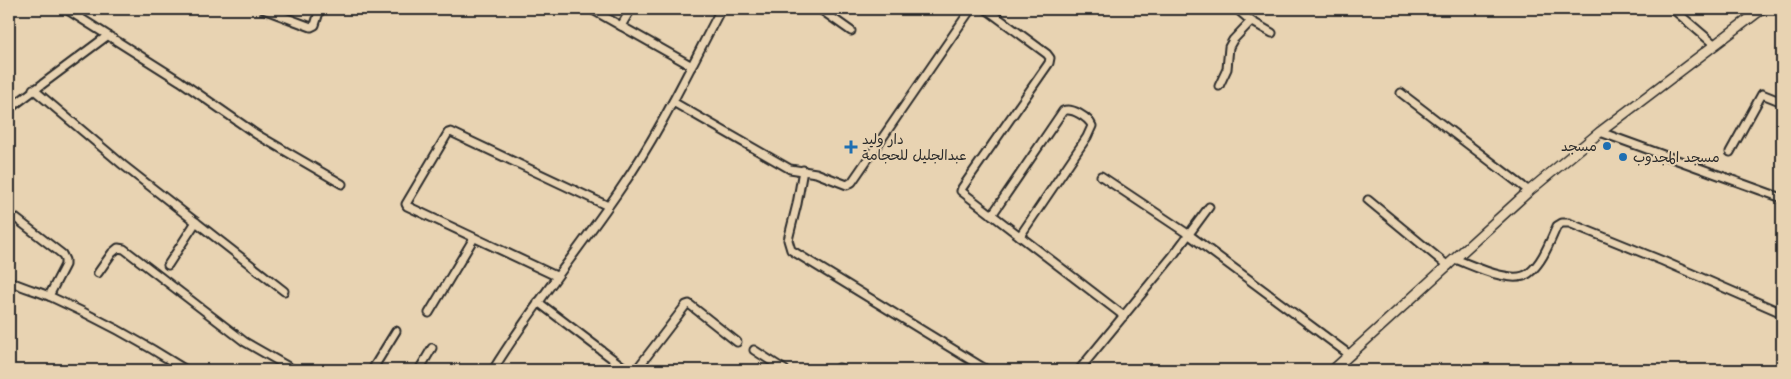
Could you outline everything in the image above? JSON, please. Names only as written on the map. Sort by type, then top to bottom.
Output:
[{"type":"street","points":[[66,9],[180,81],[256,134],[342,184]]},
{"type":"street","points":[[265,9],[311,28],[315,25],[320,9]]},
{"type":"street","points":[[591,9],[692,66]]},
{"type":"street","points":[[621,26],[631,9]]},
{"type":"street","points":[[493,370],[510,340],[620,189],[673,102],[721,9]]},
{"type":"street","points":[[820,9],[851,31]]},
{"type":"street","points":[[673,102],[790,169],[816,173],[847,185],[852,182],[971,9]]},
{"type":"street","points":[[986,9],[1050,58],[1049,63],[962,188],[963,194],[1124,316]]},
{"type":"street","points":[[1236,9],[1251,21],[1272,33]]},
{"type":"street","points":[[1673,9],[1715,45]]},
{"type":"street","points":[[1333,370],[1529,191],[1600,132],[1762,9]]},
{"type":"street","points":[[1219,86],[1227,68],[1229,47],[1251,21]]},
{"type":"street","points":[[9,109],[107,36]]},
{"type":"street","points":[[34,89],[123,165],[284,291]]},
{"type":"street","points":[[1401,93],[1529,191]]},
{"type":"street","points":[[1730,152],[1762,94],[1782,102]]},
{"type":"street","points":[[992,215],[1063,111],[1070,110],[1089,121],[1092,126],[1087,137],[1020,236]]},
{"type":"street","points":[[556,276],[407,206],[406,204],[450,132],[608,206]]},
{"type":"street","points":[[1600,132],[1782,198]]},
{"type":"street","points":[[803,170],[788,240],[791,250],[987,370]]},
{"type":"street","points":[[1101,176],[1188,234],[1350,355]]},
{"type":"street","points":[[1368,200],[1451,262],[1514,278],[1525,276],[1531,272],[1542,257],[1557,226],[1569,223],[1663,261],[1782,313]]},
{"type":"street","points":[[1079,370],[1124,316],[1209,206]]},
{"type":"street","points":[[9,213],[62,254],[66,260],[48,296]]},
{"type":"street","points":[[168,265],[196,222]]},
{"type":"street","points":[[428,313],[474,238]]},
{"type":"street","points":[[98,273],[112,253],[118,248],[124,249],[245,342],[294,370]]},
{"type":"street","points":[[9,281],[48,296],[115,328],[186,370]]},
{"type":"street","points":[[538,302],[626,369],[637,369],[686,305],[689,304],[737,342]]},
{"type":"street","points":[[372,370],[396,331]]},
{"type":"street","points":[[419,370],[432,348]]},
{"type":"street","points":[[754,350],[785,370]]},
{"type":"place","name":"مسجد","points":[[1607,146]]},
{"type":"place","name":"دار وليد عبدالجليل للحجامة","points":[[851,147]]},
{"type":"place","name":"مسجد المجدوب","points":[[1623,157]]}]
